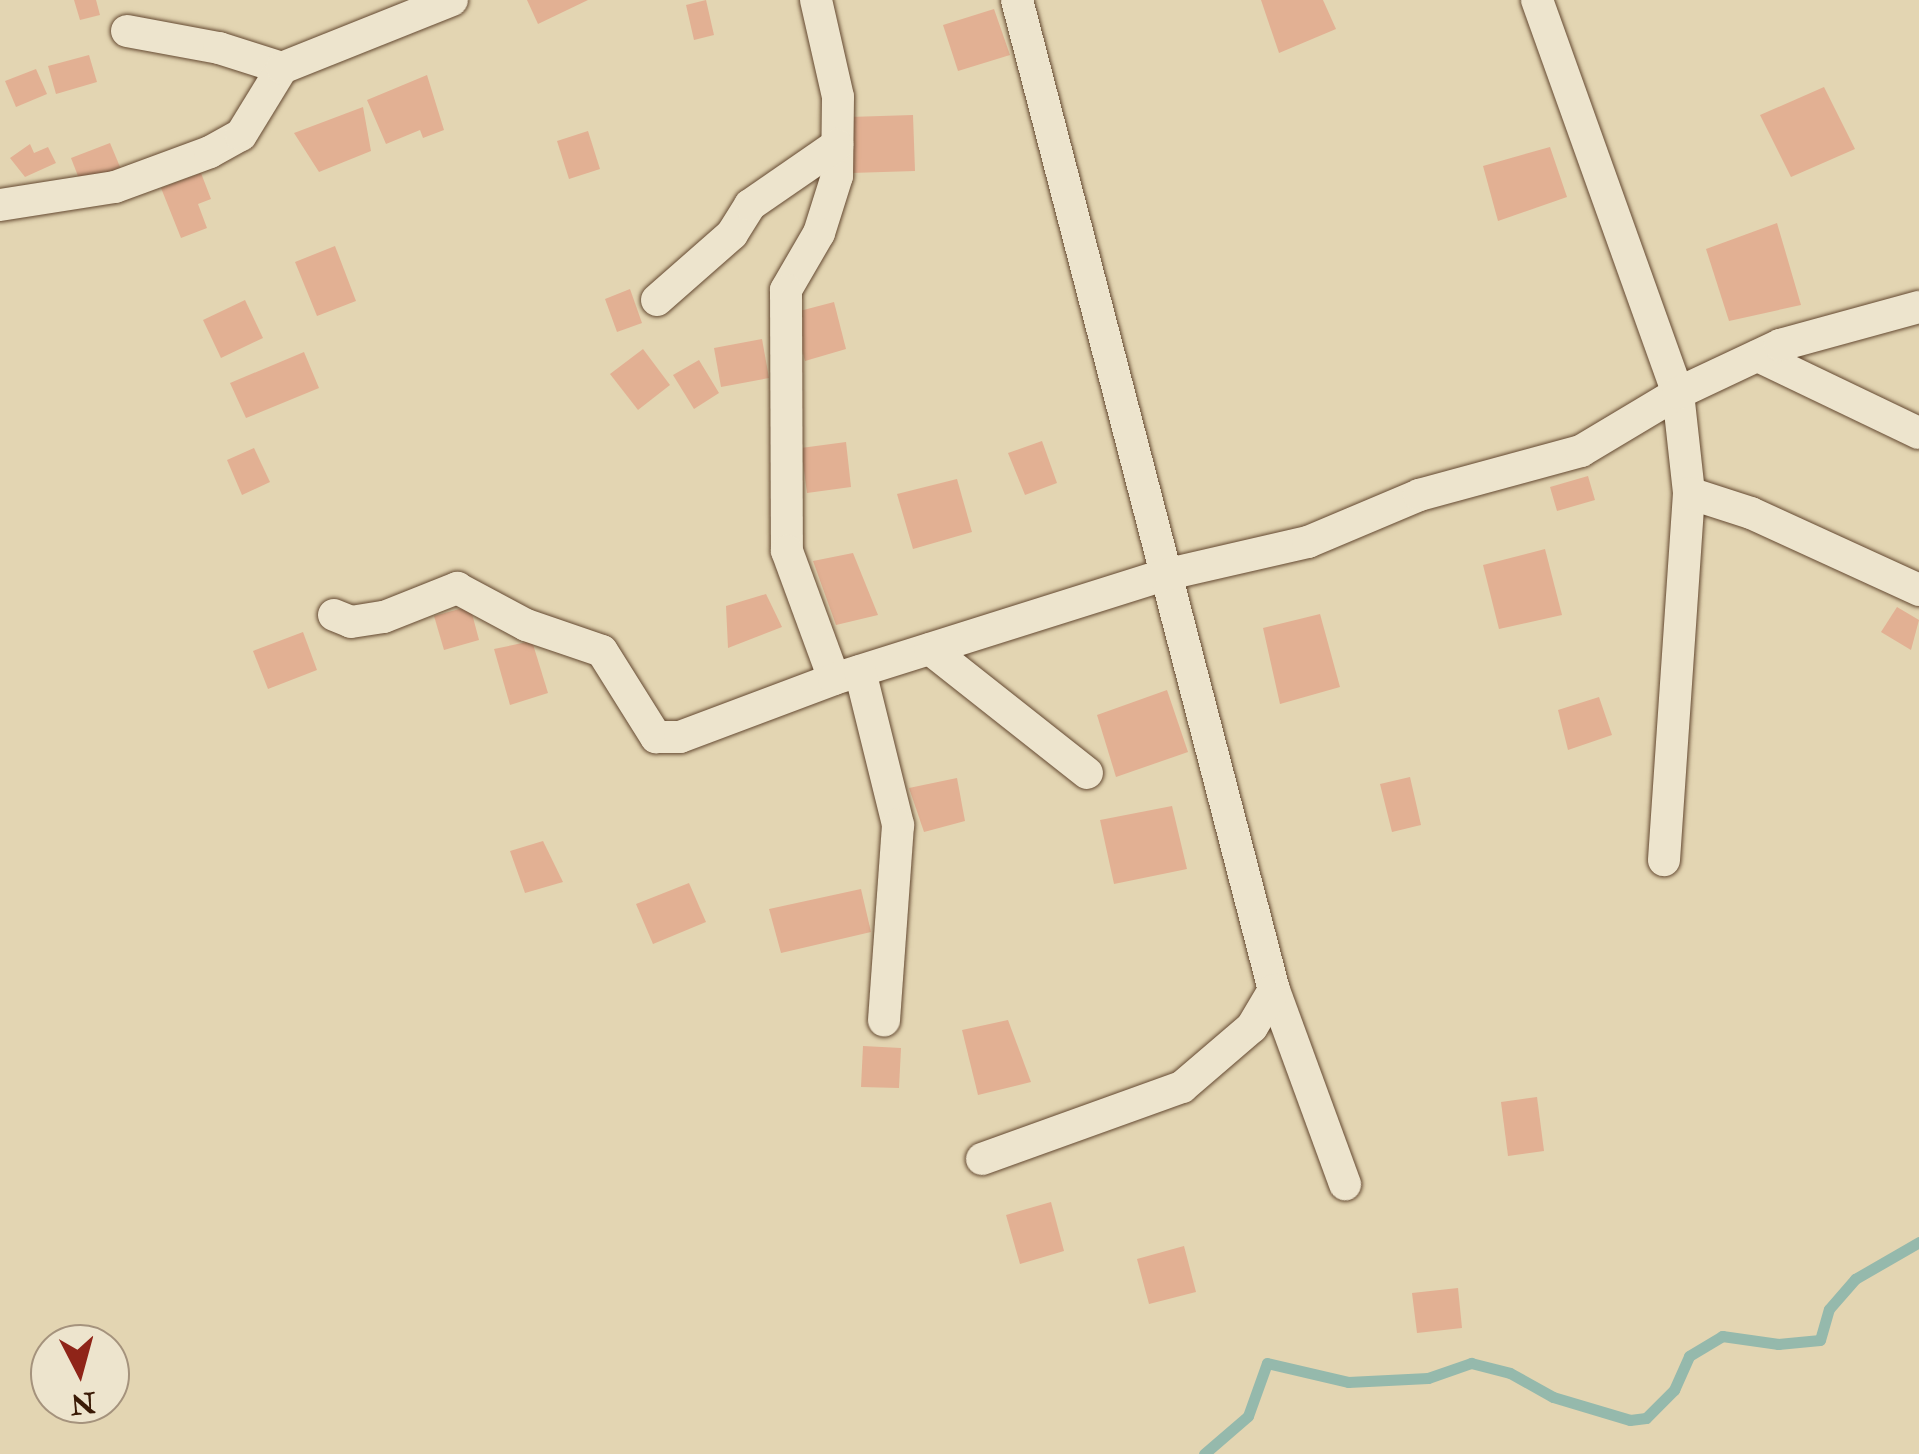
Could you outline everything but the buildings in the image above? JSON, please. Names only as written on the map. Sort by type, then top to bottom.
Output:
[{"type":"street","points":[[1,201],[115,187],[210,152],[241,136],[282,68],[406,10],[452,0]]},
{"type":"street","points":[[816,0],[838,97],[837,176],[818,234],[786,290],[786,551],[847,674],[898,825],[884,1020]]},
{"type":"street","points":[[1017,0],[1274,990],[1345,1184]]},
{"type":"street","points":[[1537,0],[1678,393],[1689,493],[1664,860]]},
{"type":"street","points":[[127,31],[219,48],[282,68]]},
{"type":"street","points":[[657,300],[732,234],[750,205],[837,144]]},
{"type":"street","points":[[334,615],[351,622],[384,618],[457,588],[526,625],[602,651],[656,737],[680,736],[847,674],[1164,575],[1308,542],[1418,495],[1581,451],[1678,393],[1758,356],[1919,306]]},
{"type":"street","points":[[1758,356],[1919,433]]},
{"type":"street","points":[[1689,493],[1750,513],[1919,590]]},
{"type":"street","points":[[930,649],[1087,773]]},
{"type":"street","points":[[982,1160],[1182,1088],[1252,1026],[1274,990]]},
{"type":"waterway","points":[[1204,1454],[1248,1416],[1267,1363],[1348,1382],[1428,1378],[1471,1363],[1510,1373],[1553,1397],[1630,1420],[1646,1418],[1674,1390],[1689,1356],[1722,1336],[1778,1344],[1820,1340],[1829,1309],[1855,1279],[1919,1242]]}]
